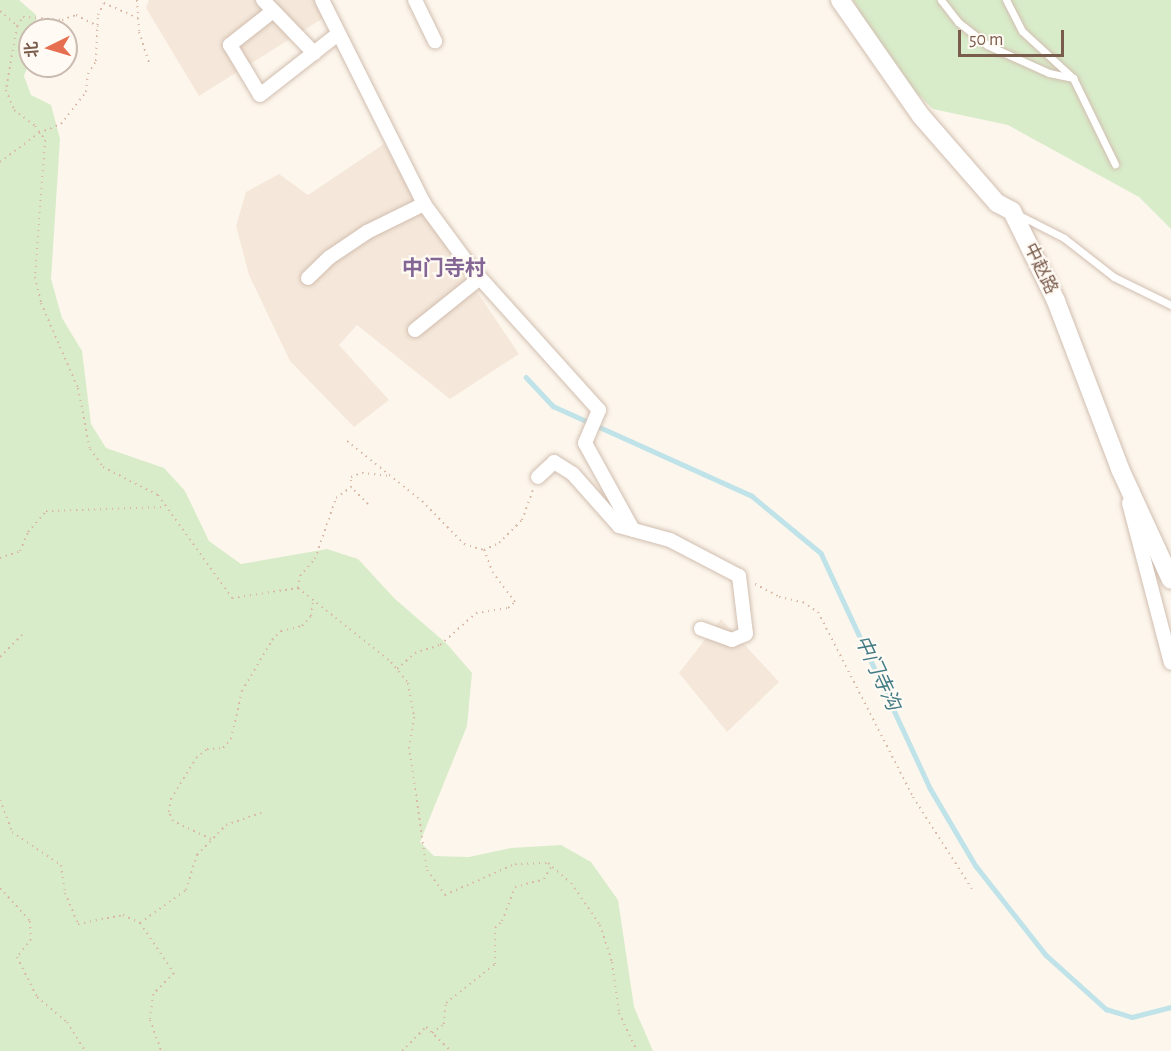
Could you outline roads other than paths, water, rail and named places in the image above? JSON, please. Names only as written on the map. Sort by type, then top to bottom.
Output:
[{"type":"street","points":[[263,0],[314,53]]},
{"type":"street","points":[[322,0],[424,204],[480,278],[599,410],[585,443],[633,530]]},
{"type":"street","points":[[415,0],[435,41]]},
{"type":"street","name":"中赵路","points":[[840,0],[921,116],[997,203],[1012,211],[1056,301],[1120,469],[1171,580]]},
{"type":"street","points":[[273,11],[230,45],[260,95],[338,34]]},
{"type":"street","points":[[308,278],[330,257],[367,232],[424,204]]},
{"type":"street","points":[[415,330],[480,278]]},
{"type":"street","points":[[538,477],[554,462],[573,474],[619,526],[670,540],[739,576],[746,634],[732,640],[701,629]]},
{"type":"street","points":[[1120,469],[1171,663]]},
{"type":"lane","points":[[941,0],[958,22],[987,45],[1049,73],[1073,78]]},
{"type":"lane","points":[[1006,0],[1022,31],[1073,78],[1115,164]]},
{"type":"lane","points":[[1012,211],[1064,238],[1114,277],[1171,305]]},
{"type":"waterway","name":"中门寺沟","points":[[526,377],[553,406],[752,496],[821,553],[930,788],[976,866],[1046,955],[1106,1009],[1132,1017],[1171,1007]]},
{"type":"district","name":"中门寺村","points":[[444,269]]}]
